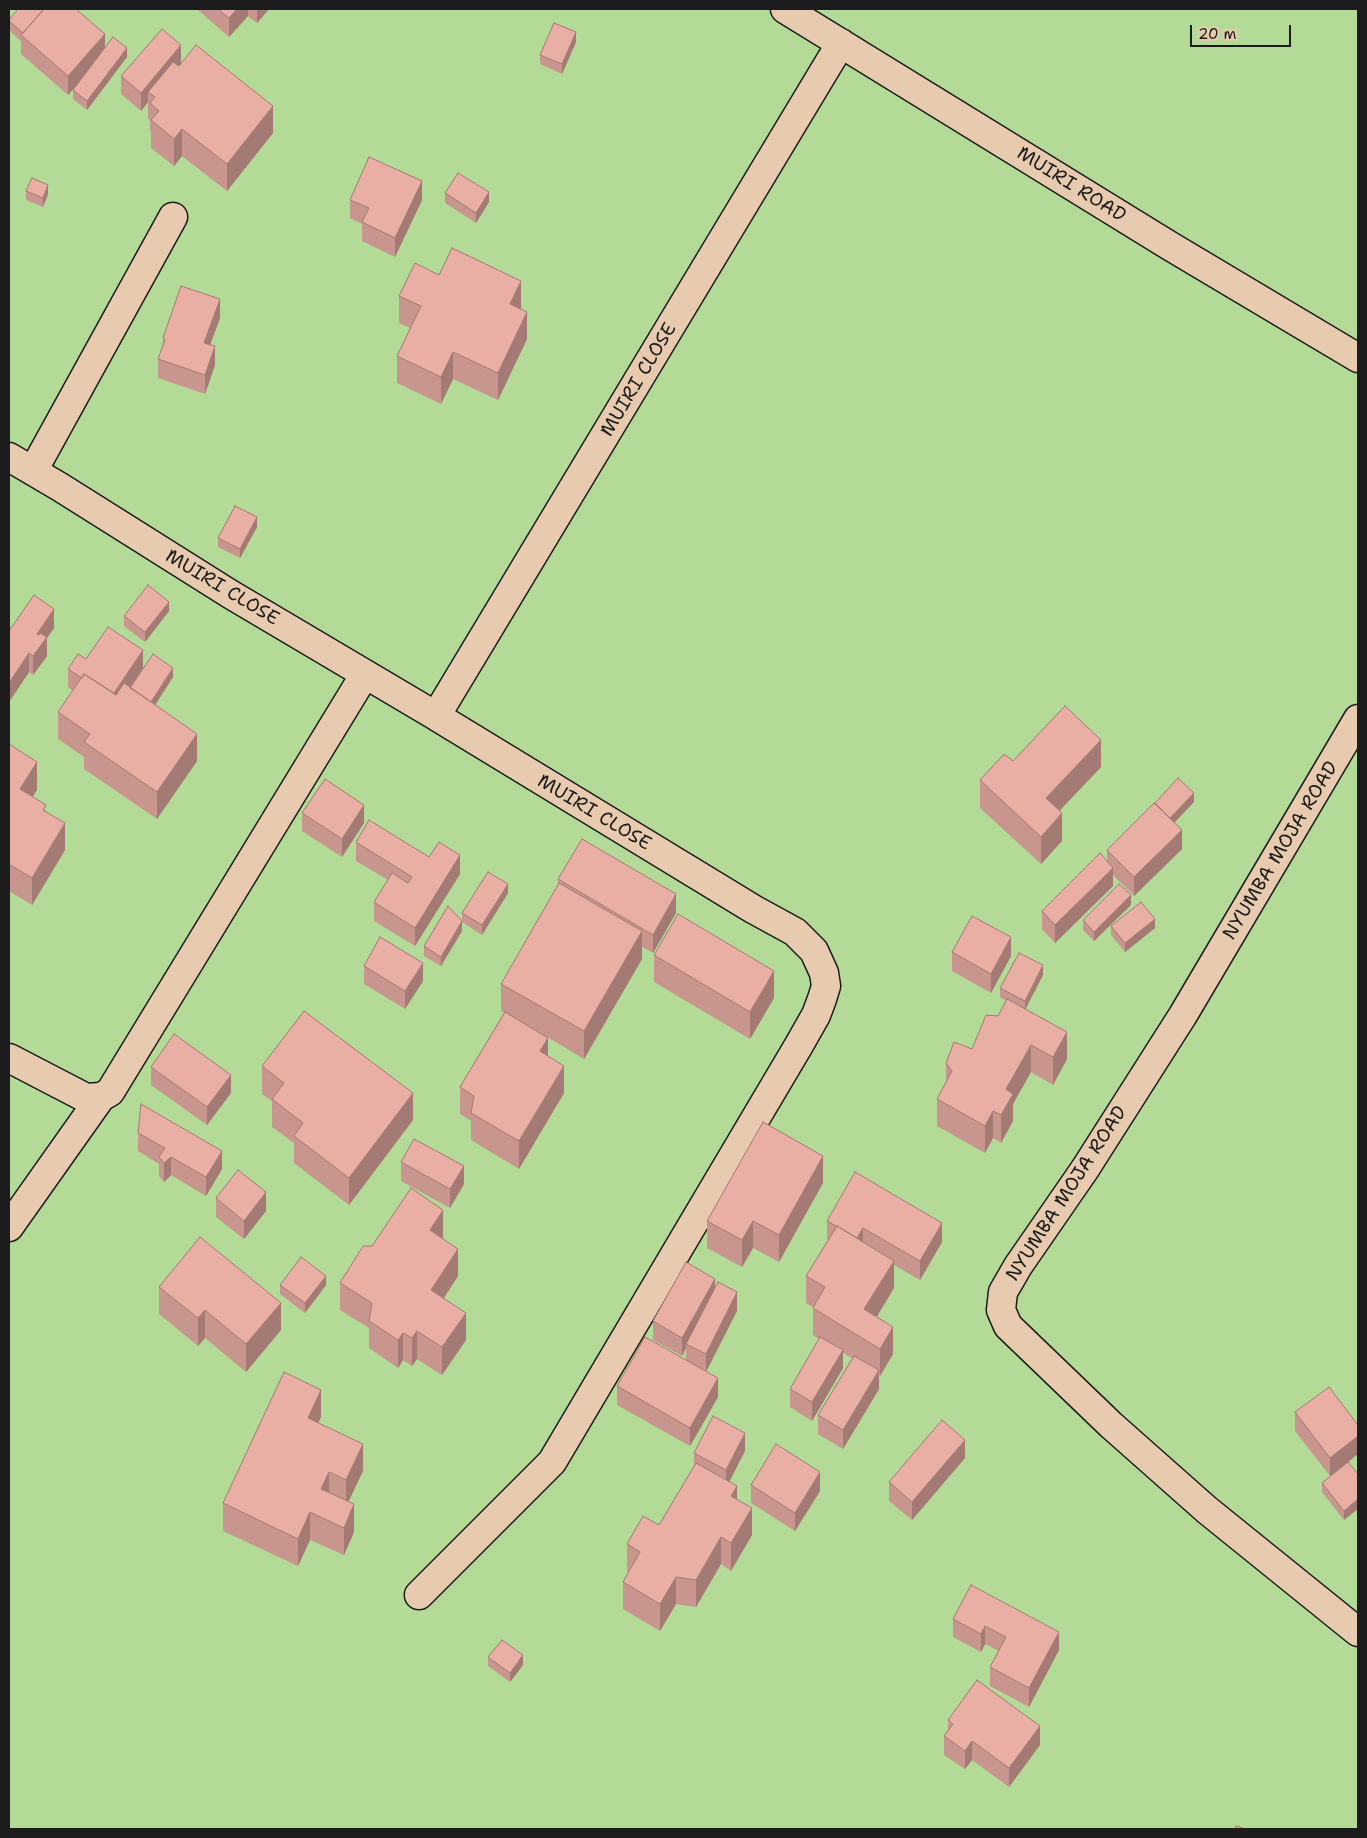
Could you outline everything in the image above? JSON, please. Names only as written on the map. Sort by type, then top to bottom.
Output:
[{"type":"street","name":"MUIRI ROAD","points":[[785,9],[1170,246],[1358,358]]},
{"type":"street","name":"MUIRI CLOSE","points":[[436,716],[841,43]]},
{"type":"street","points":[[33,471],[172,217]]},
{"type":"street","name":"MUIRI CLOSE","points":[[9,457],[230,594],[436,716],[753,909],[796,932],[814,951],[824,973],[826,986],[816,1015],[552,1462],[419,1595]]},
{"type":"street","points":[[9,1227],[101,1098],[110,1092],[365,674]]},
{"type":"street","name":"NYUMBA MOJA ROAD","points":[[1358,719],[1183,1016],[1085,1169],[1018,1266],[1003,1292],[1001,1310],[1008,1326],[1111,1425],[1207,1510],[1358,1632]]},
{"type":"street","points":[[9,1058],[86,1098],[101,1098]]},
{"type":"green space","points":[[9,9],[1358,9],[1358,1829],[9,1829]]},
{"type":"building","points":[[18,9],[44,9],[23,33],[9,21]]},
{"type":"building","points":[[44,9],[76,9],[105,34],[68,76],[21,35]]},
{"type":"building","points":[[218,9],[237,9],[229,18]]},
{"type":"building","points":[[554,23],[576,32],[562,64],[540,55]]},
{"type":"building","points":[[162,29],[181,45],[141,93],[121,76]]},
{"type":"building","points":[[113,37],[127,48],[87,101],[73,90]]},
{"type":"building","points":[[196,45],[273,106],[227,164],[182,129],[174,139],[151,120],[159,111],[150,103],[155,97],[148,92],[173,62],[179,66]]},
{"type":"building","points":[[369,157],[422,181],[395,238],[362,222],[369,208],[350,200]]},
{"type":"building","points":[[458,173],[489,192],[476,213],[445,193]]},
{"type":"building","points":[[32,178],[48,185],[43,198],[26,191]]},
{"type":"building","points":[[452,248],[521,281],[510,304],[527,312],[498,373],[453,352],[441,377],[397,356],[421,306],[399,296],[415,263],[439,275]]},
{"type":"building","points":[[181,286],[220,299],[204,343],[215,346],[205,375],[158,359],[165,340],[163,338]]},
{"type":"building","points":[[235,506],[257,517],[240,549],[218,538]]},
{"type":"building","points":[[148,585],[169,602],[145,632],[124,616]]},
{"type":"building","points":[[34,595],[54,609],[37,634],[39,635],[40,633],[47,637],[33,656],[29,653],[9,683],[9,631]]},
{"type":"building","points":[[108,627],[143,650],[114,693],[84,674],[82,678],[68,669],[78,654],[86,659]]},
{"type":"building","points":[[153,654],[173,668],[151,702],[130,688]]},
{"type":"building","points":[[84,674],[116,695],[124,683],[197,734],[157,792],[84,742],[90,734],[58,712]]},
{"type":"building","points":[[1065,706],[1101,740],[1046,798],[1062,813],[1041,837],[980,780],[1004,754],[1013,761]]},
{"type":"building","points":[[9,744],[37,762],[20,789],[46,805],[43,810],[65,823],[32,878],[9,864]]},
{"type":"building","points":[[1178,778],[1194,793],[1170,818],[1155,803]]},
{"type":"building","points":[[325,779],[364,805],[342,839],[302,813]]},
{"type":"building","points":[[1154,803],[1182,830],[1134,877],[1107,850]]},
{"type":"building","points":[[369,820],[429,857],[439,842],[460,855],[415,928],[374,902],[392,873],[408,883],[412,877],[356,842]]},
{"type":"building","points":[[582,839],[676,894],[653,935],[558,879]]},
{"type":"building","points":[[1100,853],[1113,868],[1055,925],[1042,911]]},
{"type":"building","points":[[488,872],[508,884],[482,925],[462,913]]},
{"type":"building","points":[[559,883],[642,931],[584,1031],[501,984]]},
{"type":"building","points":[[1119,884],[1131,895],[1094,932],[1083,920]]},
{"type":"building","points":[[1141,902],[1155,919],[1125,943],[1111,926]]},
{"type":"building","points":[[448,906],[462,921],[441,957],[424,946]]},
{"type":"building","points":[[678,914],[774,971],[750,1012],[654,955]]},
{"type":"building","points":[[972,916],[1011,937],[991,974],[952,952]]},
{"type":"building","points":[[380,937],[423,963],[405,991],[364,966]]},
{"type":"building","points":[[1019,953],[1043,965],[1025,1001],[1000,988]]},
{"type":"building","points":[[1007,999],[1067,1032],[1053,1057],[1031,1045],[1006,1089],[1013,1094],[1001,1115],[993,1111],[985,1126],[937,1099],[952,1071],[946,1063],[954,1042],[972,1049],[986,1015],[998,1016]]},
{"type":"building","points":[[304,1011],[413,1093],[349,1178],[294,1136],[303,1123],[272,1099],[284,1083],[262,1066]]},
{"type":"building","points":[[505,1012],[548,1038],[540,1051],[564,1066],[519,1141],[471,1113],[474,1096],[460,1087]]},
{"type":"building","points":[[174,1034],[231,1075],[207,1107],[151,1067]]},
{"type":"building","points":[[141,1104],[222,1151],[206,1177],[171,1157],[164,1163],[159,1157],[165,1148],[138,1133]]},
{"type":"building","points":[[763,1122],[823,1156],[779,1235],[753,1221],[742,1240],[707,1221]]},
{"type":"building","points":[[414,1139],[464,1166],[450,1189],[401,1162]]},
{"type":"building","points":[[238,1170],[266,1192],[244,1221],[216,1198]]},
{"type":"building","points":[[855,1172],[942,1223],[920,1261],[863,1228],[857,1238],[827,1221]]},
{"type":"building","points":[[411,1188],[443,1210],[430,1230],[458,1249],[431,1290],[466,1313],[442,1347],[417,1331],[412,1338],[403,1333],[398,1340],[369,1321],[372,1303],[340,1283],[363,1246],[372,1246]]},
{"type":"building","points":[[837,1226],[894,1261],[864,1309],[893,1327],[880,1349],[813,1308],[825,1287],[806,1276]]},
{"type":"building","points":[[200,1237],[281,1303],[246,1344],[205,1310],[198,1318],[159,1287]]},
{"type":"building","points":[[301,1257],[326,1276],[305,1303],[280,1285]]},
{"type":"building","points":[[686,1262],[715,1279],[682,1338],[653,1321]]},
{"type":"building","points":[[718,1282],[737,1292],[706,1354],[686,1344]]},
{"type":"building","points":[[645,1337],[718,1378],[690,1428],[617,1386]]},
{"type":"building","points":[[820,1337],[843,1350],[812,1402],[790,1389]]},
{"type":"building","points":[[854,1356],[879,1370],[843,1430],[818,1415]]},
{"type":"building","points":[[284,1372],[321,1390],[308,1418],[363,1444],[346,1480],[329,1472],[321,1489],[354,1504],[344,1528],[310,1512],[298,1539],[223,1503]]},
{"type":"building","points":[[1329,1387],[1358,1425],[1358,1436],[1330,1458],[1295,1412]]},
{"type":"building","points":[[713,1416],[745,1433],[726,1470],[694,1453]]},
{"type":"building","points":[[942,1420],[965,1440],[912,1502],[889,1482]]},
{"type":"building","points":[[776,1444],[820,1472],[795,1513],[751,1485]]},
{"type":"building","points":[[1348,1462],[1358,1474],[1358,1499],[1344,1511],[1322,1483]]},
{"type":"building","points":[[696,1463],[737,1486],[731,1496],[752,1508],[731,1543],[721,1537],[696,1580],[676,1577],[660,1604],[623,1582],[640,1552],[627,1544],[643,1516],[659,1525]]},
{"type":"building","points":[[971,1585],[1059,1632],[1029,1688],[990,1667],[1006,1637],[985,1626],[981,1634],[953,1619]]},
{"type":"building","points":[[502,1640],[523,1655],[510,1673],[488,1657]]},
{"type":"building","points":[[977,1680],[1040,1726],[1009,1768],[972,1741],[965,1751],[944,1736],[953,1724],[948,1720]]},
{"type":"building","points":[[1236,1826],[1246,1829],[1235,1829]]}]
